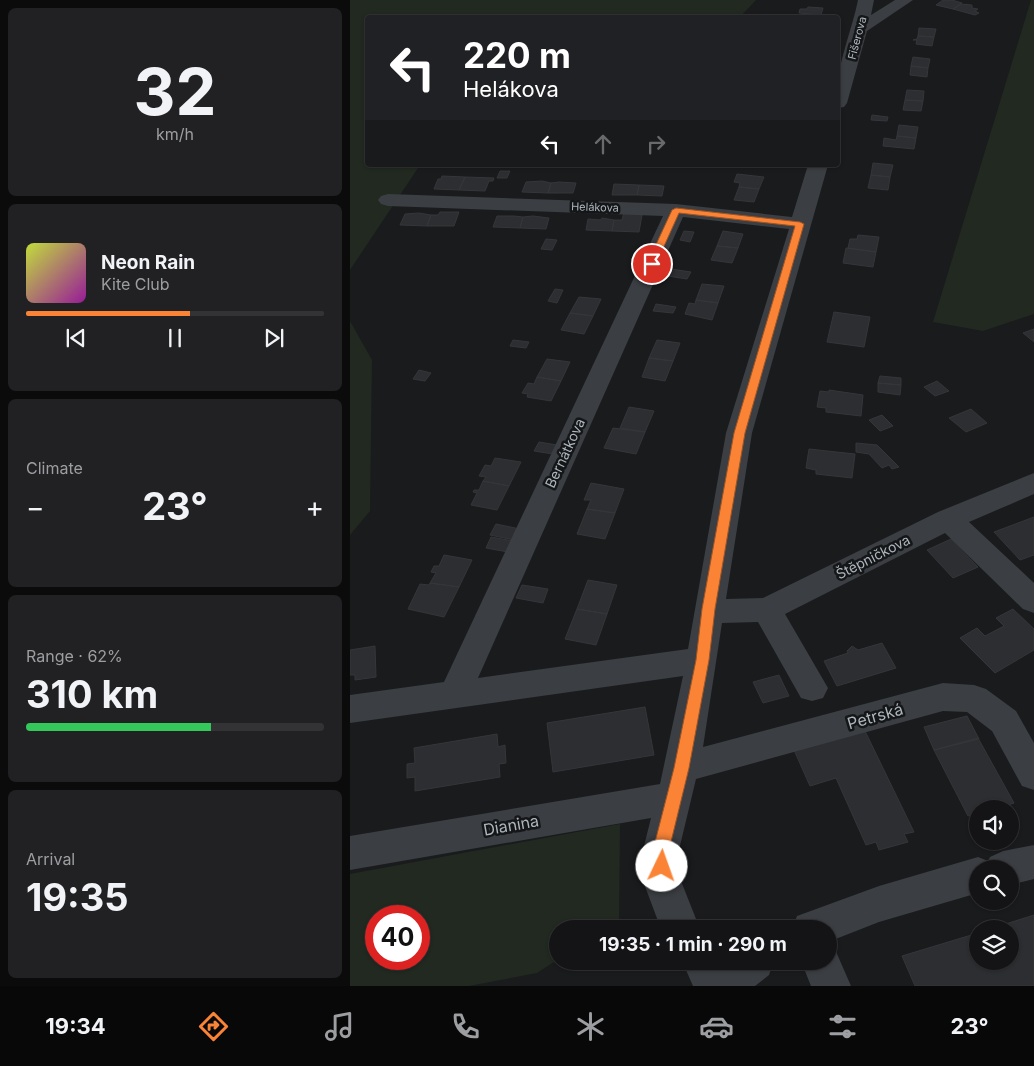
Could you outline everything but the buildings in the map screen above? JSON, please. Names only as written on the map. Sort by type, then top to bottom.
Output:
[{"type":"street","name":"Fišerova","points":[[840,97],[860,30],[866,0]]},
{"type":"street","points":[[860,30],[905,0]]},
{"type":"street","points":[[677,920],[662,881],[661,850],[677,783],[702,660],[739,433],[817,167]]},
{"type":"street","name":"Helákova","points":[[388,200],[676,210],[800,224]]},
{"type":"street","name":"Bernátkova","points":[[454,695],[676,210]]},
{"type":"street","name":"Štěpničkova","points":[[709,609],[730,612],[767,610],[948,519],[1034,483]]},
{"type":"street","points":[[948,519],[1034,601]]},
{"type":"street","points":[[767,610],[812,688]]},
{"type":"street","points":[[350,709],[702,660]]},
{"type":"street","name":"Petrská","points":[[677,783],[943,698],[974,700],[1004,721],[1034,775]]},
{"type":"street","name":"Dianina","points":[[350,853],[677,783]]},
{"type":"street","points":[[1019,865],[1034,862]]},
{"type":"street","points":[[835,920],[879,904],[969,878]]},
{"type":"street","points":[[706,970],[715,986]]},
{"type":"street","points":[[724,986],[744,970]]},
{"type":"street","points":[[824,970],[832,986]]},
{"type":"shaded area","points":[[350,0],[756,0],[742,15],[365,15],[365,167],[419,167],[350,270]]},
{"type":"shaded area","points":[[1031,0],[1034,0],[1034,314],[983,331],[933,322]]},
{"type":"shaded area","points":[[350,321],[372,360],[370,511],[350,535]]},
{"type":"shaded area","points":[[620,824],[619,920],[549,920],[549,965],[537,973],[469,986],[350,986],[350,874]]},
{"type":"route","points":[[652,264],[676,210],[800,224],[739,433],[702,660],[682,768],[661,850],[662,866]]}]
